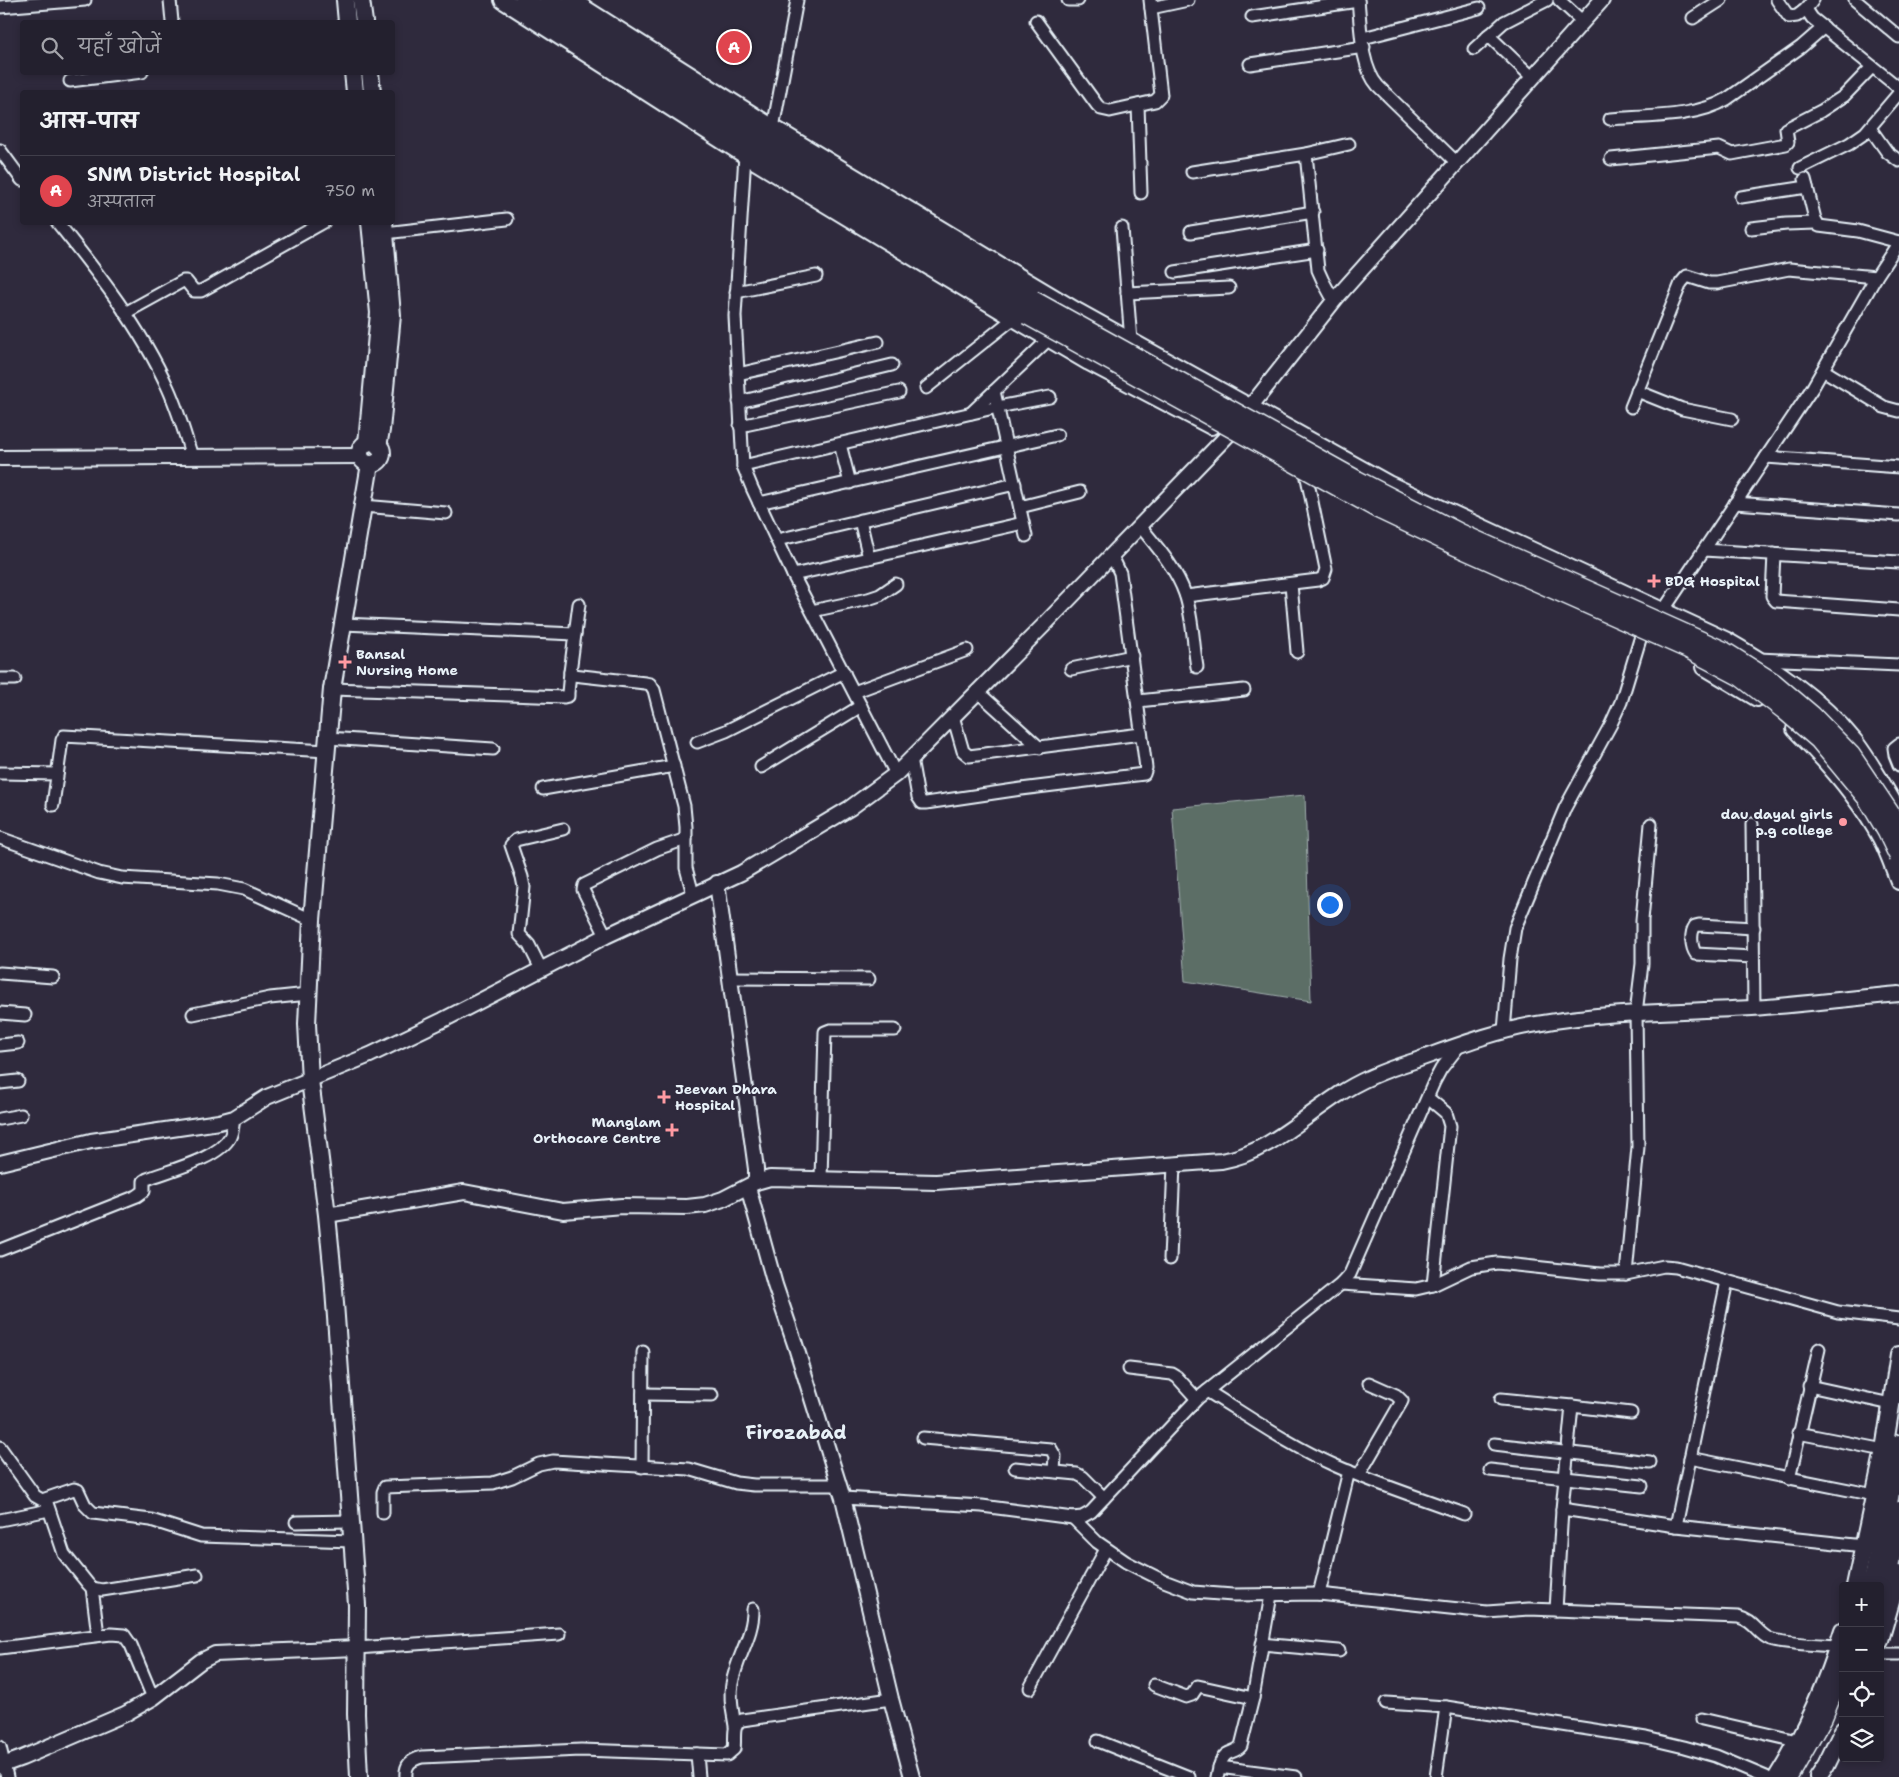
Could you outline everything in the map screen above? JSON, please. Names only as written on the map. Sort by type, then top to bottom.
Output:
[{"type":"main road","points":[[345,0],[348,20]]},
{"type":"main road","points":[[361,0],[364,20]]},
{"type":"main road","points":[[503,0],[745,155],[1378,509],[1458,548],[1688,649],[1741,678],[1784,710],[1819,740],[1867,798],[1887,832],[1899,858]]},
{"type":"main road","points":[[524,0],[750,143],[1025,311],[1451,529],[1724,651],[1773,682],[1812,715],[1851,755],[1890,812],[1899,830]]},
{"type":"main road","points":[[549,0],[762,134],[1025,311],[1049,339],[1383,519],[1641,636],[1703,666],[1743,689],[1782,716],[1814,748],[1862,809],[1881,838],[1899,880]]},
{"type":"main road","points":[[571,0],[773,128],[1027,282],[1388,484],[1663,611],[1724,640],[1758,659],[1790,681],[1854,741],[1894,796],[1899,813]]},
{"type":"main road","points":[[353,75],[355,90]]},
{"type":"main road","points":[[370,75],[372,90]]},
{"type":"main road","points":[[359,1777],[356,1714],[357,1605],[328,1215],[310,1080],[308,994],[312,920],[332,689],[363,506],[369,452],[379,313],[370,225]]},
{"type":"main road","points":[[369,452],[381,430],[391,328],[391,292],[384,228]]},
{"type":"main road","points":[[1872,1582],[1892,1447],[1891,1404],[1899,1355]]},
{"type":"main road","points":[[1856,1582],[1874,1495],[1892,1447]]},
{"type":"main road","points":[[1884,1582],[1899,1511]]},
{"type":"main road","points":[[1884,1627],[1898,1582]]},
{"type":"main road","points":[[1777,1777],[1797,1741],[1827,1678],[1839,1641]]},
{"type":"main road","points":[[1789,1777],[1823,1717],[1841,1672]]},
{"type":"main road","points":[[1802,1777],[1817,1753],[1839,1710]]},
{"type":"main road","points":[[1818,1777],[1839,1738]]},
{"type":"street","points":[[0,7],[85,0]]},
{"type":"street","points":[[170,0],[172,20]]},
{"type":"street","points":[[773,128],[797,0]]},
{"type":"street","points":[[1068,0],[1078,0]]},
{"type":"street","points":[[1036,21],[1097,105],[1101,109],[1110,111],[1155,101],[1160,95],[1150,4],[1188,0]]},
{"type":"street","points":[[1252,17],[1358,0],[1367,68],[1372,80],[1457,163]]},
{"type":"street","points":[[1474,49],[1488,35],[1509,20],[1547,0]]},
{"type":"street","points":[[1559,0],[1583,22]]},
{"type":"street","points":[[0,1163],[91,1141],[219,1122],[234,1118],[267,1097],[370,1055],[443,1020],[606,936],[741,873],[850,808],[896,774],[1112,556],[1228,435],[1334,301],[1602,0]]},
{"type":"street","points":[[1693,18],[1721,0]]},
{"type":"street","points":[[1777,0],[1789,17],[1797,16],[1810,5]]},
{"type":"street","points":[[1855,0],[1899,37]]},
{"type":"street","points":[[1810,5],[1808,14],[1899,88]]},
{"type":"street","points":[[1250,64],[1363,42],[1479,8]]},
{"type":"street","points":[[1610,119],[1676,113],[1714,106],[1727,99],[1801,47],[1824,28]]},
{"type":"street","points":[[1488,35],[1533,78]]},
{"type":"street","points":[[1611,159],[1719,148],[1732,154],[1786,144],[1788,142],[1786,129],[1821,111],[1844,96],[1872,66]]},
{"type":"street","points":[[70,81],[118,75]]},
{"type":"street","points":[[1800,168],[1849,144],[1870,128],[1899,93]]},
{"type":"street","points":[[1138,105],[1141,193]]},
{"type":"street","points":[[1870,128],[1887,152],[1899,161]]},
{"type":"street","points":[[1192,172],[1306,154],[1349,144]]},
{"type":"street","points":[[0,150],[5,166],[20,178]]},
{"type":"street","points":[[1306,154],[1320,276],[1334,301]]},
{"type":"street","points":[[745,155],[735,316],[743,466],[793,575],[896,774]]},
{"type":"street","points":[[1663,611],[1823,370],[1876,277],[1899,242],[1868,233],[1821,227],[1816,223],[1806,183],[1741,196]]},
{"type":"street","points":[[1191,232],[1313,212]]},
{"type":"street","points":[[384,228],[508,219]]},
{"type":"street","points":[[1751,228],[1816,223]]},
{"type":"street","points":[[59,225],[125,313],[151,356],[168,388],[192,457]]},
{"type":"street","points":[[125,313],[186,280],[194,290],[201,290],[319,225]]},
{"type":"street","points":[[1122,228],[1131,341]]},
{"type":"street","points":[[1176,272],[1317,250]]},
{"type":"street","points":[[1631,408],[1681,283],[1687,276],[1709,283],[1789,269],[1876,277]]},
{"type":"street","points":[[736,292],[816,276]]},
{"type":"street","points":[[1127,293],[1229,288]]},
{"type":"street","points":[[926,388],[1025,311]]},
{"type":"street","points":[[969,415],[1049,339]]},
{"type":"street","points":[[738,374],[878,342]]},
{"type":"street","points":[[739,402],[892,365]]},
{"type":"street","points":[[1823,370],[1884,407],[1899,411]]},
{"type":"street","points":[[994,391],[1026,536]]},
{"type":"street","points":[[1638,391],[1673,406],[1732,419]]},
{"type":"street","points":[[740,426],[899,392]]},
{"type":"street","points":[[743,466],[1050,397]]},
{"type":"street","points":[[759,503],[1057,435]]},
{"type":"street","points":[[840,444],[850,483]]},
{"type":"street","points":[[0,458],[192,457],[369,452]]},
{"type":"street","points":[[1766,457],[1899,467]]},
{"type":"street","points":[[1186,596],[1318,580],[1326,574],[1306,478]]},
{"type":"street","points":[[777,540],[1015,484]]},
{"type":"street","points":[[1020,506],[1080,492]]},
{"type":"street","points":[[1735,503],[1899,514]]},
{"type":"street","points":[[363,506],[446,513]]},
{"type":"street","points":[[860,520],[869,558]]},
{"type":"street","points":[[793,575],[1023,523]]},
{"type":"street","points":[[1140,526],[1170,565],[1186,596],[1197,667]]},
{"type":"street","points":[[1704,550],[1899,562]]},
{"type":"street","points":[[1774,554],[1772,596],[1776,602],[1899,610]]},
{"type":"street","points":[[911,758],[918,797],[922,803],[926,804],[1021,789],[1141,776],[1146,768],[1138,701],[1120,573],[1112,556]]},
{"type":"street","points":[[812,611],[868,599],[880,595],[896,584]]},
{"type":"street","points":[[1291,584],[1297,652]]},
{"type":"street","points":[[332,689],[566,697],[579,604]]},
{"type":"street","points":[[343,624],[576,634]]},
{"type":"street","points":[[1504,1031],[1510,959],[1515,928],[1565,808],[1621,702],[1641,636]]},
{"type":"street","points":[[854,692],[967,650]]},
{"type":"street","points":[[1071,669],[1132,656]]},
{"type":"street","points":[[1758,659],[1899,665]]},
{"type":"street","points":[[570,672],[576,676],[650,684],[654,690],[684,806],[686,868],[693,894]]},
{"type":"street","points":[[697,742],[726,731],[844,672]]},
{"type":"street","points":[[0,679],[15,679]]},
{"type":"street","points":[[1138,701],[1244,690]]},
{"type":"street","points":[[978,692],[1040,748]]},
{"type":"street","points":[[762,767],[861,706]]},
{"type":"street","points":[[953,716],[963,752],[969,756],[1141,734]]},
{"type":"street","points":[[53,805],[64,736],[493,750]]},
{"type":"street","points":[[1899,744],[1894,748],[1899,765]]},
{"type":"street","points":[[543,789],[674,766]]},
{"type":"street","points":[[0,773],[57,774]]},
{"type":"street","points":[[1626,1274],[1638,1147],[1636,1013],[1642,964],[1642,912],[1651,824]]},
{"type":"street","points":[[1752,824],[1754,1008]]},
{"type":"street","points":[[541,969],[529,945],[519,934],[524,888],[511,845],[516,840],[563,829]]},
{"type":"street","points":[[0,838],[75,866],[122,878],[218,884],[244,889],[312,920]]},
{"type":"street","points":[[606,936],[583,890],[584,885],[657,849],[686,838]]},
{"type":"street","points":[[717,883],[756,1170],[752,1185],[775,1285],[841,1492],[891,1699],[912,1777]]},
{"type":"street","points":[[1753,957],[1696,954],[1693,949],[1692,932],[1695,926],[1699,925],[1754,928]]},
{"type":"street","points":[[0,973],[53,977]]},
{"type":"street","points":[[730,978],[869,979]]},
{"type":"street","points":[[193,1014],[270,998],[308,994]]},
{"type":"street","points":[[328,1215],[464,1192],[563,1211],[622,1206],[687,1207],[714,1202],[770,1178],[896,1182],[975,1180],[1221,1162],[1249,1154],[1276,1139],[1339,1094],[1357,1084],[1411,1061],[1504,1031],[1576,1018],[1636,1013],[1754,1008],[1899,994]]},
{"type":"street","points":[[0,1014],[25,1015]]},
{"type":"street","points":[[821,1179],[824,1032],[830,1030],[895,1030]]},
{"type":"street","points":[[0,1045],[18,1043]]},
{"type":"street","points":[[383,1513],[384,1488],[389,1486],[493,1483],[512,1477],[539,1464],[553,1461],[689,1469],[736,1483],[982,1506],[1073,1518],[1086,1515],[1197,1400],[1341,1284],[1355,1264],[1441,1069],[1459,1046]]},
{"type":"street","points":[[0,1083],[18,1080]]},
{"type":"street","points":[[1428,1098],[1446,1114],[1450,1126],[1433,1285]]},
{"type":"street","points":[[0,1119],[21,1115]]},
{"type":"street","points":[[0,1250],[138,1196],[144,1191],[144,1181],[147,1179],[206,1157],[221,1148],[231,1135],[234,1118]]},
{"type":"street","points":[[1170,1259],[1174,1165]]},
{"type":"street","points":[[1341,1284],[1416,1289],[1433,1285],[1470,1267],[1497,1263],[1600,1274],[1626,1274],[1664,1266],[1676,1267],[1838,1312],[1899,1319]]},
{"type":"street","points":[[1676,1526],[1727,1281]]},
{"type":"street","points":[[1789,1479],[1798,1433],[1819,1349]]},
{"type":"street","points":[[642,1467],[643,1352]]},
{"type":"street","points":[[1129,1369],[1172,1374],[1177,1377],[1197,1400]]},
{"type":"street","points":[[1319,1594],[1354,1473],[1402,1401],[1396,1394],[1369,1383]]},
{"type":"street","points":[[1809,1386],[1891,1404]]},
{"type":"street","points":[[1207,1391],[1297,1446],[1354,1473],[1464,1514]]},
{"type":"street","points":[[643,1394],[712,1395]]},
{"type":"street","points":[[1501,1399],[1631,1413]]},
{"type":"street","points":[[1556,1610],[1562,1509],[1572,1406]]},
{"type":"street","points":[[1798,1433],[1892,1447]]},
{"type":"street","points":[[923,1438],[1052,1449],[1055,1456],[1054,1471]]},
{"type":"street","points":[[1494,1444],[1650,1462]]},
{"type":"street","points":[[0,1447],[35,1496],[48,1505],[64,1554],[92,1588],[98,1635]]},
{"type":"street","points":[[1690,1458],[1874,1495]]},
{"type":"street","points":[[1015,1468],[1070,1472],[1082,1477],[1104,1498]]},
{"type":"street","points":[[1490,1470],[1642,1486]]},
{"type":"street","points":[[0,1520],[48,1505],[74,1489],[78,1490],[93,1513],[151,1520],[201,1536],[352,1542]]},
{"type":"street","points":[[1562,1509],[1676,1526],[1864,1546]]},
{"type":"street","points":[[1073,1518],[1086,1533],[1126,1562],[1179,1588],[1209,1594],[1319,1594],[1472,1611],[1496,1612],[1523,1608],[1738,1617],[1751,1622],[1763,1635],[1775,1640],[1839,1638]]},
{"type":"street","points":[[296,1522],[350,1521]]},
{"type":"street","points":[[1030,1688],[1106,1549]]},
{"type":"street","points":[[92,1588],[102,1590],[196,1575]]},
{"type":"street","points":[[1271,1595],[1253,1698],[1241,1746],[1237,1750],[1225,1754],[1218,1772],[1296,1777]]},
{"type":"street","points":[[406,1777],[407,1765],[410,1761],[422,1757],[567,1750],[727,1755],[731,1753],[735,1745],[735,1726],[731,1702],[732,1683],[751,1626],[753,1609]]},
{"type":"street","points":[[0,1747],[4,1769],[125,1714],[153,1698],[201,1661],[215,1654],[357,1648],[559,1634]]},
{"type":"street","points":[[0,1648],[98,1635],[124,1635],[131,1645],[153,1698]]},
{"type":"street","points":[[1262,1644],[1339,1651]]},
{"type":"street","points":[[1884,1654],[1899,1654]]},
{"type":"street","points":[[1154,1685],[1186,1697],[1192,1694],[1198,1686],[1253,1698]]},
{"type":"street","points":[[735,1726],[737,1722],[742,1720],[891,1699]]},
{"type":"street","points":[[1386,1703],[1446,1707],[1664,1742],[1716,1756],[1766,1777]]},
{"type":"street","points":[[1436,1777],[1446,1707]]},
{"type":"street","points":[[1702,1719],[1797,1741]]},
{"type":"street","points":[[1098,1741],[1189,1777]]},
{"type":"street","points":[[697,1754],[699,1777]]},
{"type":"green space","points":[[1305,795],[1311,1001],[1185,981],[1172,808]]},
{"type":"place","name":"SNM District Hospital","points":[[734,47]]},
{"type":"place","name":"BDG Hospital","points":[[1654,581]]},
{"type":"place","name":"Bansal Nursing Home","points":[[345,662]]},
{"type":"place","name":"dau dayal girls p.g college","points":[[1843,822]]},
{"type":"place","name":"Jeevan Dhara Hospital","points":[[664,1097]]},
{"type":"place","name":"Manglam Orthocare Centre","points":[[672,1130]]},
{"type":"district","name":"Firozabad","points":[[796,1432]]}]
